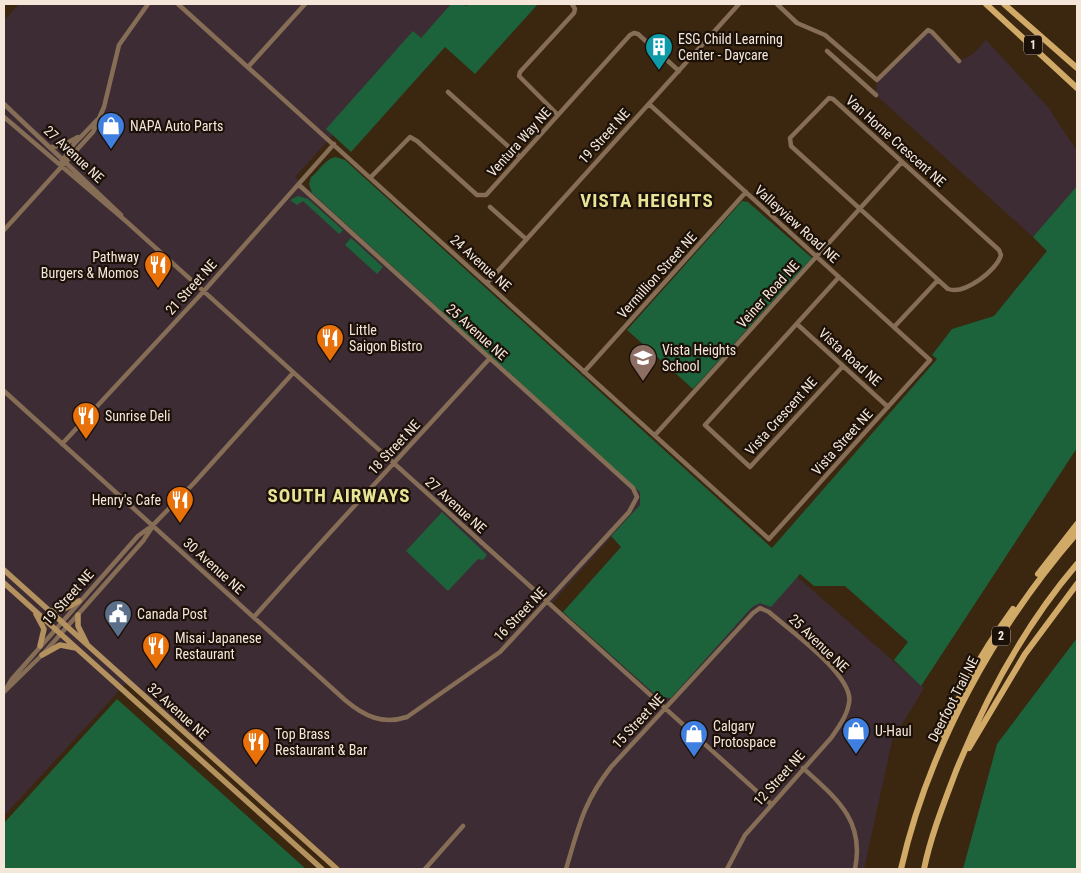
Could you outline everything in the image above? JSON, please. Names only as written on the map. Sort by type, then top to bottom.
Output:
[{"type":"highway","name":"1","points":[[986,4],[1077,88]]},
{"type":"highway","name":"1","points":[[1004,4],[1077,68]]},
{"type":"highway","points":[[942,750],[946,727],[999,629],[1077,524]]},
{"type":"highway","name":"Deerfoot Trail NE","points":[[901,869],[921,800],[942,750],[975,682],[1005,629],[1037,582],[1077,533]]},
{"type":"highway","name":"2","points":[[924,869],[939,815],[972,731],[998,680],[1030,628],[1077,564]]},
{"type":"highway","points":[[956,772],[995,701],[1025,654],[1077,584]]},
{"type":"main road","name":"32 Avenue NE","points":[[4,570],[337,869]]},
{"type":"main road","name":"32 Avenue NE","points":[[4,582],[322,869]]},
{"type":"main road","points":[[49,611],[62,610],[79,601]]},
{"type":"main road","points":[[32,608],[44,629],[40,646]]},
{"type":"main road","points":[[78,614],[78,626],[90,648]]},
{"type":"main road","points":[[42,655],[60,645],[78,649]]},
{"type":"street","points":[[65,160],[93,132],[109,90],[119,45],[148,4]]},
{"type":"street","name":"24 Avenue NE","points":[[178,4],[769,538]]},
{"type":"street","points":[[248,67],[305,4]]},
{"type":"street","points":[[558,115],[519,76],[520,72],[574,13],[575,9],[572,4]]},
{"type":"street","name":"19 Street NE","points":[[487,283],[739,4]]},
{"type":"street","points":[[777,4],[798,23],[825,36],[877,80],[928,30],[959,61]]},
{"type":"street","name":"Ventura Way NE","points":[[370,178],[410,137],[417,141],[477,195],[482,196],[520,157],[630,35],[634,33],[679,71]]},
{"type":"street","points":[[827,51],[876,95]]},
{"type":"street","points":[[448,92],[520,157]]},
{"type":"street","name":"Van Horne Crescent NE","points":[[827,98],[833,99],[1000,252],[999,260],[977,283],[952,291],[860,208],[790,144],[790,138],[827,98]]},
{"type":"street","name":"27 Avenue NE","points":[[4,104],[114,206],[127,222]]},
{"type":"street","name":"Valleyview Road NE","points":[[649,104],[930,360]]},
{"type":"street","name":"27 Avenue NE","points":[[4,117],[60,167],[127,222],[202,292],[771,804]]},
{"type":"street","points":[[4,230],[60,167],[82,135],[98,119]]},
{"type":"street","points":[[50,147],[61,146],[82,135]]},
{"type":"street","name":"21 Street NE","points":[[62,444],[202,292],[334,144]]},
{"type":"street","name":"Veiner Road NE","points":[[655,435],[902,162]]},
{"type":"street","name":"25 Avenue NE","points":[[299,185],[633,488],[637,497]]},
{"type":"street","name":"Vermillion Street NE","points":[[584,372],[746,192]]},
{"type":"street","points":[[490,207],[526,239]]},
{"type":"street","name":"Vista Crescent NE","points":[[839,278],[705,426],[750,467],[843,366]]},
{"type":"street","points":[[894,327],[938,280]]},
{"type":"street","name":"Vista Road NE","points":[[797,324],[888,407]]},
{"type":"street","name":"18 Street NE","points":[[254,617],[362,496],[395,464],[490,358]]},
{"type":"street","name":"Vista Street NE","points":[[769,538],[930,360]]},
{"type":"street","name":"19 Street NE","points":[[5,691],[12,679],[79,601],[293,373]]},
{"type":"street","name":"30 Avenue NE","points":[[4,391],[356,710],[380,720],[396,720]]},
{"type":"street","name":"16 Street NE","points":[[396,720],[416,712],[489,661],[515,638],[633,508],[637,497]]},
{"type":"street","name":"19 Street NE","points":[[5,691],[42,655],[143,541],[152,525]]},
{"type":"street","name":"25 Avenue NE","points":[[760,608],[769,612],[830,665],[848,689],[849,703]]},
{"type":"street","name":"15 Street NE","points":[[566,869],[582,814],[595,788],[611,766],[753,612],[760,608]]},
{"type":"street","name":"12 Street NE","points":[[727,869],[745,835],[831,738],[840,724],[849,703]]},
{"type":"street","points":[[803,768],[839,801],[850,817],[857,846],[855,869]]},
{"type":"street","points":[[425,869],[463,826]]},
{"type":"shaded area","points":[[19,4],[452,4],[295,177],[647,497],[552,603],[662,700],[785,566],[924,688],[892,741],[864,869],[342,869],[129,680],[4,816],[4,21]]},
{"type":"shaded area","points":[[928,30],[959,61],[973,54],[986,40],[1048,107],[1077,151],[1077,186],[1033,237],[876,95],[877,80]]},
{"type":"green space","points":[[451,4],[463,4],[466,6],[469,4],[538,4],[475,74],[445,47],[351,152],[326,129],[413,31],[421,38]]},
{"type":"green space","points":[[336,157],[345,160],[772,548],[937,359],[932,355],[952,329],[994,316],[1047,251],[1033,237],[1077,186],[1077,448],[921,686],[894,660],[908,642],[845,586],[814,586],[800,574],[771,607],[760,603],[752,607],[671,698],[658,697],[563,612],[621,547],[611,536],[640,505],[640,492],[312,193],[309,184],[311,177],[324,163]]},
{"type":"green space","points":[[298,196],[308,199],[343,230],[339,234],[303,201],[297,205],[290,200]]},
{"type":"green space","points":[[742,201],[748,202],[812,258],[693,389],[627,330]]},
{"type":"green space","points":[[351,238],[383,267],[377,274],[345,245]]},
{"type":"green space","points":[[442,512],[487,555],[483,560],[478,559],[448,591],[406,551]]},
{"type":"green space","points":[[1077,638],[1077,869],[963,869],[997,744]]},
{"type":"green space","points":[[117,699],[306,869],[4,869],[4,823]]},
{"type":"place","name":"ESG Child Learning Center - Daycare","points":[[659,71]]},
{"type":"place","name":"NAPA Auto Parts","points":[[111,150]]},
{"type":"place","name":"Pathway Burgers & Momos","points":[[158,289]]},
{"type":"place","name":"Little Saigon Bistro","points":[[330,362]]},
{"type":"place","name":"Vista Heights School","points":[[643,382]]},
{"type":"place","name":"Sunrise Deli","points":[[86,440]]},
{"type":"place","name":"Henry's Cafe","points":[[180,524]]},
{"type":"place","name":"Canada Post","points":[[118,638]]},
{"type":"place","name":"Misai Japanese Restaurant","points":[[156,670]]},
{"type":"place","name":"U-Haul","points":[[856,755]]},
{"type":"place","name":"Calgary Protospace","points":[[694,758]]},
{"type":"place","name":"Top Brass Restaurant & Bar","points":[[256,766]]},
{"type":"district","name":"VISTA HEIGHTS","points":[[647,200]]},
{"type":"district","name":"SOUTH AIRWAYS","points":[[339,495]]}]
